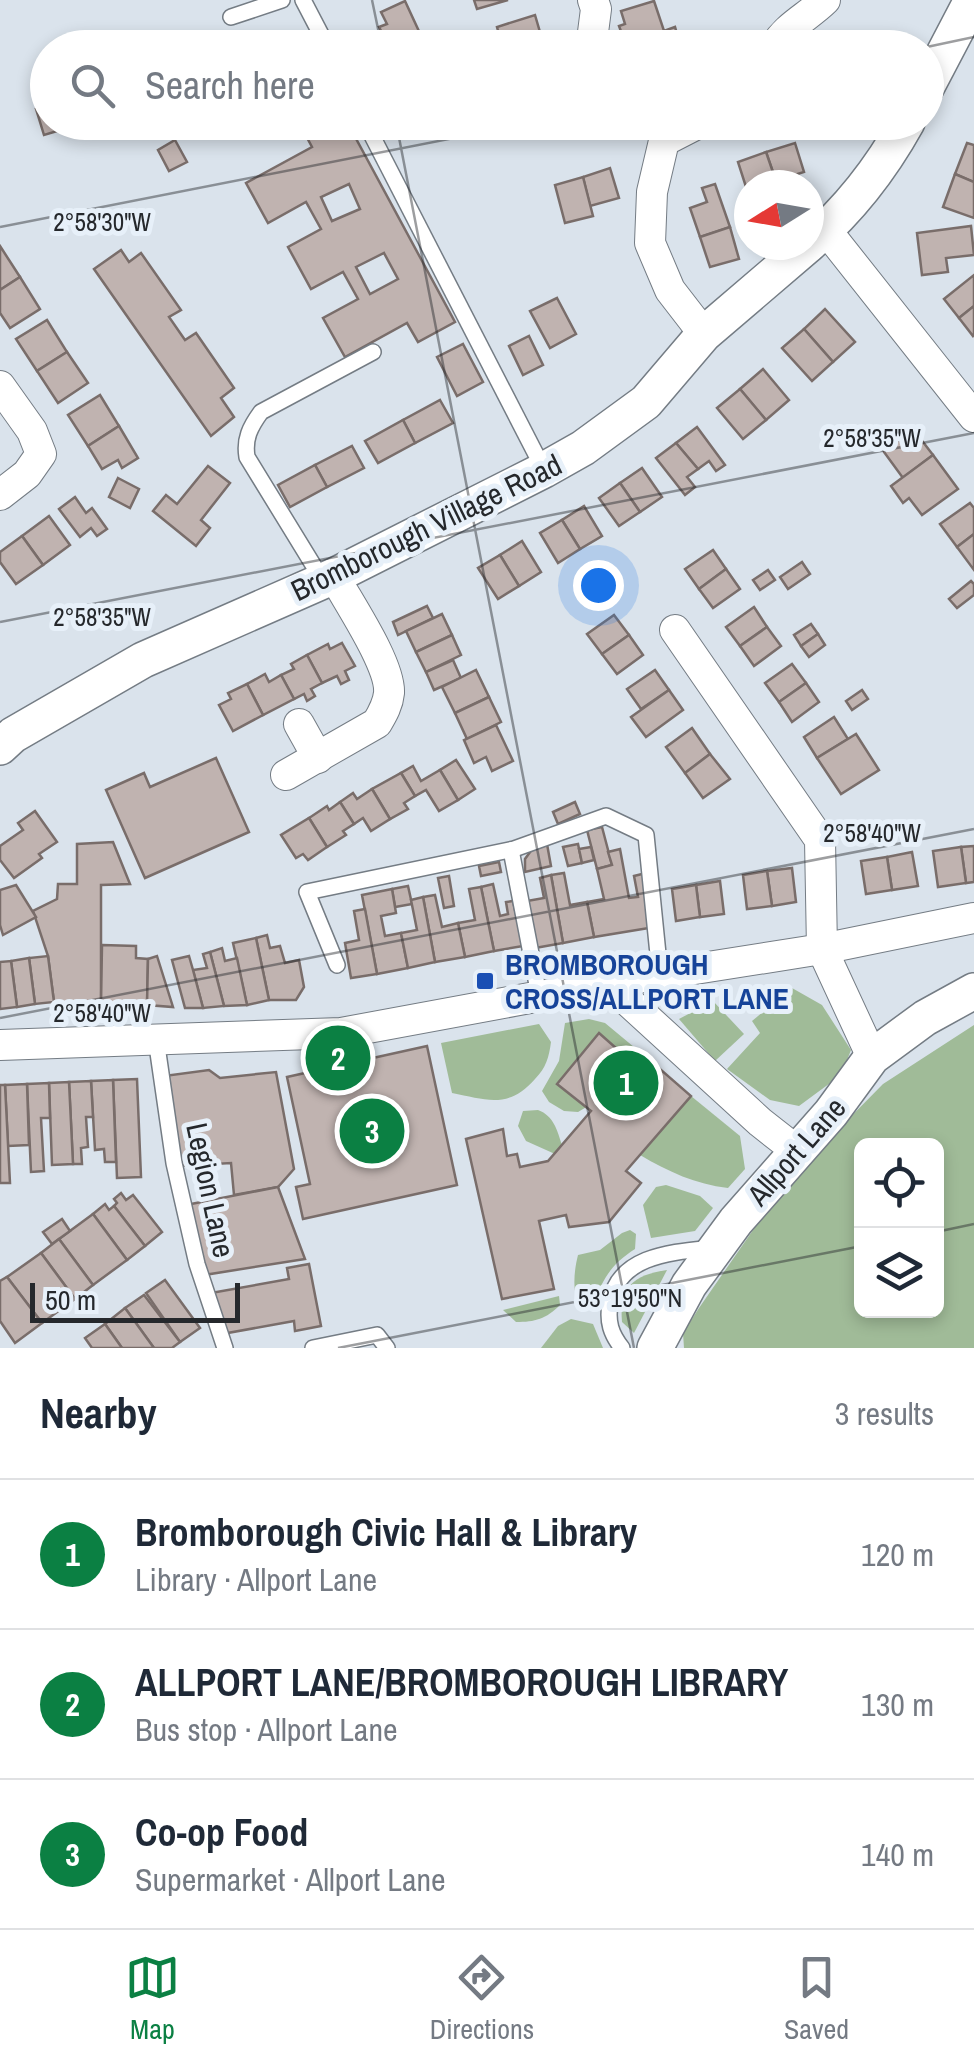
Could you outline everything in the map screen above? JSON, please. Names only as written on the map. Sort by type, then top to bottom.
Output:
[{"type":"street","points":[[593,0],[596,9],[593,30]]},
{"type":"street","points":[[787,30],[825,0]]},
{"type":"street","points":[[944,54],[972,0]]},
{"type":"street","points":[[653,140],[650,243],[670,290],[704,334]]},
{"type":"street","name":"Bromborough Village Road","points":[[824,229],[889,155],[897,140]]},
{"type":"street","points":[[824,251],[974,417]]},
{"type":"street","name":"Bromborough Village Road","points":[[0,747],[12,735],[142,660],[328,578],[582,448],[646,402],[704,334],[791,260]]},
{"type":"street","points":[[0,386],[32,431],[41,454],[28,474],[0,495]]},
{"type":"street","points":[[286,774],[377,723],[389,695],[388,674],[328,578]]},
{"type":"street","points":[[676,630],[820,840],[822,949],[872,1058]]},
{"type":"street","points":[[299,724],[318,758]]},
{"type":"street","points":[[0,1045],[341,1033],[608,982],[822,949],[974,918]]},
{"type":"street","points":[[608,982],[760,1122],[797,1151]]},
{"type":"street","name":"Allport Lane","points":[[656,1348],[688,1285],[716,1247],[831,1113],[872,1058],[925,1018],[974,991]]},
{"type":"lane","points":[[231,17],[282,0]]},
{"type":"lane","points":[[303,0],[319,30]]},
{"type":"lane","points":[[374,140],[544,470]]},
{"type":"lane","points":[[328,578],[247,457],[245,444],[260,412],[374,352]]},
{"type":"lane","points":[[337,964],[307,892],[511,850],[606,816],[646,835],[668,973]]},
{"type":"lane","points":[[511,850],[540,995]]},
{"type":"lane","name":"Legion Lane","points":[[156,1039],[174,1163],[197,1264],[225,1348]]},
{"type":"lane","points":[[622,1348],[611,1332],[609,1309],[612,1292],[622,1274],[645,1260],[668,1253],[716,1247]]},
{"type":"lane","points":[[314,1348],[377,1335],[388,1348]]},
{"type":"green space","points":[[792,988],[822,1005],[851,1050],[841,1075],[799,1106],[770,1100],[727,1069],[760,1033],[752,1021]]},
{"type":"green space","points":[[713,1001],[744,1034],[715,1061],[679,1019]]},
{"type":"green space","points":[[589,1019],[605,1023],[652,1062],[644,1073],[578,1112],[564,1111],[549,1102],[542,1091],[559,1061],[565,1023]]},
{"type":"green space","points":[[539,1024],[551,1042],[549,1053],[542,1071],[525,1089],[497,1100],[452,1093],[441,1043]]},
{"type":"green space","points":[[974,1025],[974,1348],[684,1348],[683,1333],[699,1308],[760,1220],[819,1149],[883,1084]]},
{"type":"green space","points":[[691,1096],[740,1136],[745,1169],[728,1188],[682,1176],[640,1155]]},
{"type":"green space","points":[[538,1110],[548,1116],[556,1129],[562,1145],[555,1154],[526,1141],[518,1126],[523,1111]]},
{"type":"green space","points":[[666,1185],[700,1196],[713,1208],[695,1231],[651,1238],[643,1205],[656,1187]]},
{"type":"green space","points":[[630,1230],[636,1234],[635,1249],[608,1273],[593,1305],[582,1308],[575,1290],[578,1255],[600,1250]]},
{"type":"green space","points":[[667,1270],[634,1333],[622,1322],[626,1291],[637,1279]]},
{"type":"green space","points":[[559,1296],[560,1305],[535,1320],[516,1322],[503,1310]]},
{"type":"green space","points":[[571,1319],[593,1324],[603,1348],[541,1348],[558,1326]]},
{"type":"building","points":[[474,0],[508,0],[477,9]]},
{"type":"building","points":[[405,1],[418,30],[381,30],[379,27],[387,24],[381,12]]},
{"type":"building","points":[[654,1],[664,30],[620,30],[619,26],[625,24],[621,11]]},
{"type":"building","points":[[535,15],[539,30],[498,30],[497,27]]},
{"type":"building","points":[[175,140],[187,162],[169,171],[158,150]]},
{"type":"building","points":[[308,140],[357,140],[455,322],[418,342],[407,323],[345,357],[323,318],[358,299],[343,272],[311,289],[288,247],[321,229],[306,202],[268,223],[246,183],[312,147]],"holes":[[[349,184],[360,209],[332,221],[321,197]],[[384,253],[398,279],[370,294],[356,267]]]},
{"type":"building","points":[[795,143],[803,170],[772,170],[766,152]]},
{"type":"building","points":[[967,143],[974,145],[974,182],[955,174]]},
{"type":"building","points":[[766,152],[772,170],[741,170],[738,162]]},
{"type":"building","points":[[610,168],[619,198],[590,206],[583,177]]},
{"type":"building","points":[[955,174],[974,182],[974,218],[943,207]]},
{"type":"building","points":[[583,177],[593,216],[565,223],[555,185]]},
{"type":"building","points":[[715,184],[730,227],[700,237],[690,208],[707,202],[702,188]]},
{"type":"building","points":[[971,226],[974,255],[946,258],[948,272],[922,275],[917,233]]},
{"type":"building","points":[[730,227],[735,260],[710,267],[700,237]]},
{"type":"building","points":[[0,246],[20,277],[0,290]]},
{"type":"building","points":[[121,250],[129,262],[141,253],[181,310],[169,317],[185,340],[196,333],[234,388],[221,398],[234,417],[211,436],[94,269]]},
{"type":"building","points":[[974,275],[974,306],[959,318],[944,299]]},
{"type":"building","points":[[20,277],[40,309],[10,328],[0,313],[0,290]]},
{"type":"building","points":[[557,298],[576,334],[550,348],[530,311]]},
{"type":"building","points":[[974,306],[974,335],[973,336],[959,318]]},
{"type":"building","points":[[825,309],[855,342],[833,362],[804,329]]},
{"type":"building","points":[[47,320],[67,352],[37,371],[16,339]]},
{"type":"building","points":[[804,329],[833,362],[812,381],[782,348]]},
{"type":"building","points":[[529,336],[543,365],[523,375],[509,346]]},
{"type":"building","points":[[463,344],[483,382],[457,396],[437,357]]},
{"type":"building","points":[[67,352],[88,383],[58,403],[37,371]]},
{"type":"building","points":[[763,369],[789,400],[766,420],[740,389]]},
{"type":"building","points":[[740,389],[766,420],[743,439],[717,408]]},
{"type":"building","points":[[100,395],[119,426],[88,446],[68,415]]},
{"type":"building","points":[[440,400],[453,423],[415,443],[403,420]]},
{"type":"building","points":[[403,420],[415,443],[378,463],[365,441]]},
{"type":"building","points":[[119,426],[138,458],[122,468],[118,460],[102,469],[88,446]]},
{"type":"building","points":[[697,427],[725,465],[716,471],[709,461],[698,469],[676,443]]},
{"type":"building","points":[[913,429],[933,455],[903,478],[884,452]]},
{"type":"building","points":[[676,443],[698,469],[687,477],[695,487],[685,495],[656,458]]},
{"type":"building","points":[[352,446],[364,468],[327,487],[315,465]]},
{"type":"building","points":[[933,455],[958,489],[922,515],[909,498],[903,503],[891,486]]},
{"type":"building","points":[[315,465],[327,487],[290,507],[278,485]]},
{"type":"building","points":[[208,466],[230,483],[201,520],[210,528],[196,546],[153,511],[166,495],[177,504]]},
{"type":"building","points":[[642,468],[662,497],[640,512],[620,483]]},
{"type":"building","points":[[118,478],[139,489],[130,508],[109,497]]},
{"type":"building","points":[[620,483],[640,512],[619,526],[599,498]]},
{"type":"building","points":[[75,497],[86,513],[92,508],[107,529],[97,536],[91,528],[80,537],[59,509]]},
{"type":"building","points":[[970,503],[974,508],[974,534],[957,547],[940,524]]},
{"type":"building","points":[[584,506],[602,536],[580,549],[562,520]]},
{"type":"building","points":[[49,516],[70,545],[43,565],[22,536]]},
{"type":"building","points":[[562,520],[580,549],[558,563],[540,533]]},
{"type":"building","points":[[974,534],[974,570],[957,547]]},
{"type":"building","points":[[22,536],[43,565],[16,584],[0,562],[0,552]]},
{"type":"building","points":[[522,541],[541,572],[519,586],[500,555]]},
{"type":"building","points":[[713,550],[726,569],[699,589],[685,569]]},
{"type":"building","points":[[500,555],[519,586],[498,599],[478,568]]},
{"type":"building","points":[[802,562],[810,574],[788,589],[780,577]]},
{"type":"building","points":[[726,569],[740,589],[713,608],[699,589]]},
{"type":"building","points":[[768,570],[775,580],[760,590],[753,580]]},
{"type":"building","points":[[971,581],[974,595],[957,608],[949,599]]},
{"type":"building","points":[[427,606],[433,618],[398,635],[393,622]]},
{"type":"building","points":[[754,607],[767,627],[740,646],[726,627]]},
{"type":"building","points":[[442,614],[452,635],[416,652],[406,631]]},
{"type":"building","points":[[614,615],[629,635],[602,654],[587,634]]},
{"type":"building","points":[[811,624],[818,634],[801,646],[794,635]]},
{"type":"building","points":[[767,627],[781,646],[754,666],[740,646]]},
{"type":"building","points":[[818,634],[825,645],[809,657],[801,646]]},
{"type":"building","points":[[452,635],[461,655],[426,672],[416,652]]},
{"type":"building","points":[[629,635],[643,655],[617,674],[602,654]]},
{"type":"building","points":[[342,643],[355,666],[345,671],[349,680],[341,684],[337,676],[322,683],[307,655],[328,644],[330,649]]},
{"type":"building","points":[[307,655],[322,683],[311,689],[315,696],[307,701],[304,694],[294,699],[281,675],[294,669],[291,664]]},
{"type":"building","points":[[453,660],[461,678],[434,690],[426,672]]},
{"type":"building","points":[[792,664],[806,683],[779,702],[765,683]]},
{"type":"building","points":[[476,670],[489,697],[455,713],[442,687]]},
{"type":"building","points":[[655,670],[669,690],[641,709],[627,689]]},
{"type":"building","points":[[265,674],[269,682],[281,675],[294,699],[263,715],[247,684]]},
{"type":"building","points":[[806,683],[819,702],[792,722],[779,702]]},
{"type":"building","points":[[247,684],[263,715],[233,731],[219,705],[231,699],[228,693]]},
{"type":"building","points":[[669,690],[683,710],[646,737],[631,717]]},
{"type":"building","points":[[862,690],[868,699],[852,710],[846,701]]},
{"type":"building","points":[[489,697],[501,722],[467,739],[455,713]]},
{"type":"building","points":[[834,717],[848,739],[817,758],[804,737]]},
{"type":"building","points":[[496,725],[513,761],[492,771],[486,757],[474,763],[464,740]]},
{"type":"building","points":[[692,728],[710,754],[685,773],[666,747]]},
{"type":"building","points":[[856,734],[879,770],[841,794],[817,758]]},
{"type":"building","points":[[710,754],[730,779],[703,798],[685,773]]},
{"type":"building","points":[[216,758],[249,832],[145,878],[106,790],[144,773],[150,787]]},
{"type":"building","points":[[456,760],[475,789],[458,800],[440,770]]},
{"type":"building","points":[[413,766],[421,781],[440,770],[458,800],[439,811],[426,790],[415,796],[401,773]]},
{"type":"building","points":[[401,773],[415,796],[404,803],[408,809],[390,819],[372,789]]},
{"type":"building","points":[[372,789],[390,819],[371,831],[363,818],[354,824],[340,802],[353,793],[357,799]]},
{"type":"building","points":[[340,802],[354,824],[343,831],[346,835],[327,847],[309,818]]},
{"type":"building","points":[[575,802],[580,814],[558,824],[553,812]]},
{"type":"building","points":[[35,811],[57,842],[14,878],[0,860],[0,846],[23,830],[18,823]]},
{"type":"building","points":[[309,818],[327,847],[308,860],[303,854],[296,858],[281,835]]},
{"type":"building","points":[[602,827],[612,865],[597,869],[587,830]]},
{"type":"building","points":[[113,842],[130,884],[101,885],[101,1004],[54,1002],[48,956],[33,911],[57,899],[58,884],[77,884],[77,844]]},
{"type":"building","points":[[547,844],[551,866],[525,872],[525,859],[533,848]]},
{"type":"building","points":[[578,844],[582,863],[568,866],[563,847]]},
{"type":"building","points":[[974,846],[974,882],[966,883],[961,847]]},
{"type":"building","points":[[591,847],[594,860],[582,863],[579,849]]},
{"type":"building","points":[[961,847],[966,883],[938,887],[933,851]]},
{"type":"building","points":[[620,849],[629,898],[638,897],[634,876],[646,873],[655,927],[594,937],[587,902],[604,899],[597,869],[612,865],[608,852]]},
{"type":"building","points":[[912,852],[918,886],[892,890],[887,857]]},
{"type":"building","points":[[887,857],[892,890],[866,894],[861,861]]},
{"type":"building","points":[[499,862],[501,872],[481,876],[479,866]]},
{"type":"building","points":[[792,868],[796,902],[772,906],[767,871]]},
{"type":"building","points":[[767,871],[772,906],[747,909],[743,875]]},
{"type":"building","points":[[564,873],[570,905],[587,902],[594,937],[563,943],[551,875]]},
{"type":"building","points":[[551,875],[563,943],[535,948],[527,901],[544,898],[540,878]]},
{"type":"building","points":[[449,876],[454,906],[444,908],[438,878]]},
{"type":"building","points":[[720,881],[724,914],[700,917],[696,885]]},
{"type":"building","points":[[493,884],[500,916],[508,914],[506,902],[513,901],[523,946],[494,951],[481,887]]},
{"type":"building","points":[[16,885],[36,917],[3,935],[0,890]]},
{"type":"building","points":[[696,885],[700,917],[676,921],[672,889]]},
{"type":"building","points":[[408,886],[412,904],[395,907],[392,889]]},
{"type":"building","points":[[481,887],[494,951],[465,957],[458,923],[475,920],[469,889]]},
{"type":"building","points":[[392,889],[396,913],[381,916],[385,936],[401,933],[408,968],[377,974],[362,895]]},
{"type":"building","points":[[435,895],[442,927],[458,923],[465,957],[435,962],[423,897]]},
{"type":"building","points":[[423,897],[435,962],[408,968],[401,933],[417,930],[411,900]]},
{"type":"building","points":[[365,909],[377,974],[351,978],[345,943],[359,940],[354,911]]},
{"type":"building","points":[[267,935],[270,948],[280,946],[285,963],[299,960],[304,987],[296,1000],[269,1000],[256,938]]},
{"type":"building","points":[[256,938],[269,1000],[247,1005],[233,943]]},
{"type":"building","points":[[102,945],[136,946],[136,958],[148,959],[147,1005],[101,1004]]},
{"type":"building","points":[[222,948],[225,961],[237,958],[247,1005],[224,1006],[210,952]]},
{"type":"building","points":[[210,952],[224,1006],[203,1008],[193,970],[207,968],[203,954]]},
{"type":"building","points":[[48,956],[54,1002],[35,1004],[29,958]]},
{"type":"building","points":[[157,956],[173,1007],[147,1005],[148,959]]},
{"type":"building","points":[[189,956],[203,1008],[185,1008],[172,960]]},
{"type":"building","points":[[29,958],[35,1004],[17,1007],[11,961]]},
{"type":"building","points":[[11,961],[17,1007],[0,1009],[0,962]]},
{"type":"building","points":[[599,1033],[644,1073],[652,1062],[691,1096],[626,1171],[641,1183],[609,1222],[569,1227],[566,1215],[539,1221],[554,1289],[502,1299],[466,1139],[503,1129],[507,1156],[517,1154],[520,1167],[548,1161],[591,1111],[557,1084]]},
{"type":"building","points":[[427,1046],[457,1185],[303,1219],[296,1187],[310,1184],[287,1077]]},
{"type":"building","points":[[209,1070],[220,1078],[276,1072],[294,1169],[278,1187],[234,1195],[231,1163],[179,1166],[164,1076]]},
{"type":"building","points":[[137,1079],[141,1177],[117,1178],[113,1080]]},
{"type":"building","points":[[113,1080],[116,1162],[105,1162],[104,1149],[95,1150],[91,1081]]},
{"type":"building","points":[[91,1081],[93,1117],[86,1117],[88,1147],[81,1148],[82,1164],[73,1164],[69,1082]]},
{"type":"building","points":[[69,1082],[73,1164],[52,1165],[49,1083]]},
{"type":"building","points":[[49,1083],[50,1118],[41,1118],[44,1171],[31,1172],[27,1084]]},
{"type":"building","points":[[27,1084],[29,1145],[8,1146],[5,1085]]},
{"type":"building","points":[[0,1085],[5,1085],[10,1183],[0,1183]]},
{"type":"building","points":[[278,1187],[305,1259],[204,1275],[186,1205]]},
{"type":"building","points":[[121,1193],[126,1200],[133,1195],[162,1232],[145,1246],[114,1206],[114,1199]]},
{"type":"building","points":[[105,1204],[109,1210],[114,1206],[145,1246],[127,1260],[93,1214]]},
{"type":"building","points":[[93,1214],[127,1260],[93,1285],[59,1239]]},
{"type":"building","points":[[62,1219],[70,1231],[52,1244],[43,1232]]},
{"type":"building","points":[[59,1239],[93,1285],[75,1299],[41,1253]]},
{"type":"building","points":[[41,1253],[75,1299],[42,1323],[7,1277]]},
{"type":"building","points":[[309,1264],[321,1326],[295,1331],[294,1321],[222,1334],[211,1293],[289,1279],[287,1268]]},
{"type":"building","points":[[7,1277],[42,1323],[15,1343],[0,1321],[0,1281]]},
{"type":"building","points":[[165,1280],[200,1328],[180,1342],[146,1293]]},
{"type":"building","points":[[144,1295],[180,1342],[172,1348],[154,1348],[125,1308]]},
{"type":"building","points":[[125,1308],[154,1348],[122,1348],[105,1324]]},
{"type":"building","points":[[105,1324],[122,1348],[92,1348],[85,1338]]},
{"type":"place","name":"BROMBOROUGH CROSS/ALLPORT LANE","points":[[485,981]]},
{"type":"place","name":"ALLPORT LANE/BROMBOROUGH LIBRARY","points":[[338,1058]]},
{"type":"place","name":"Bromborough Civic Hall & Library","points":[[626,1083]]},
{"type":"place","name":"Co-op Food","points":[[372,1131]]}]
